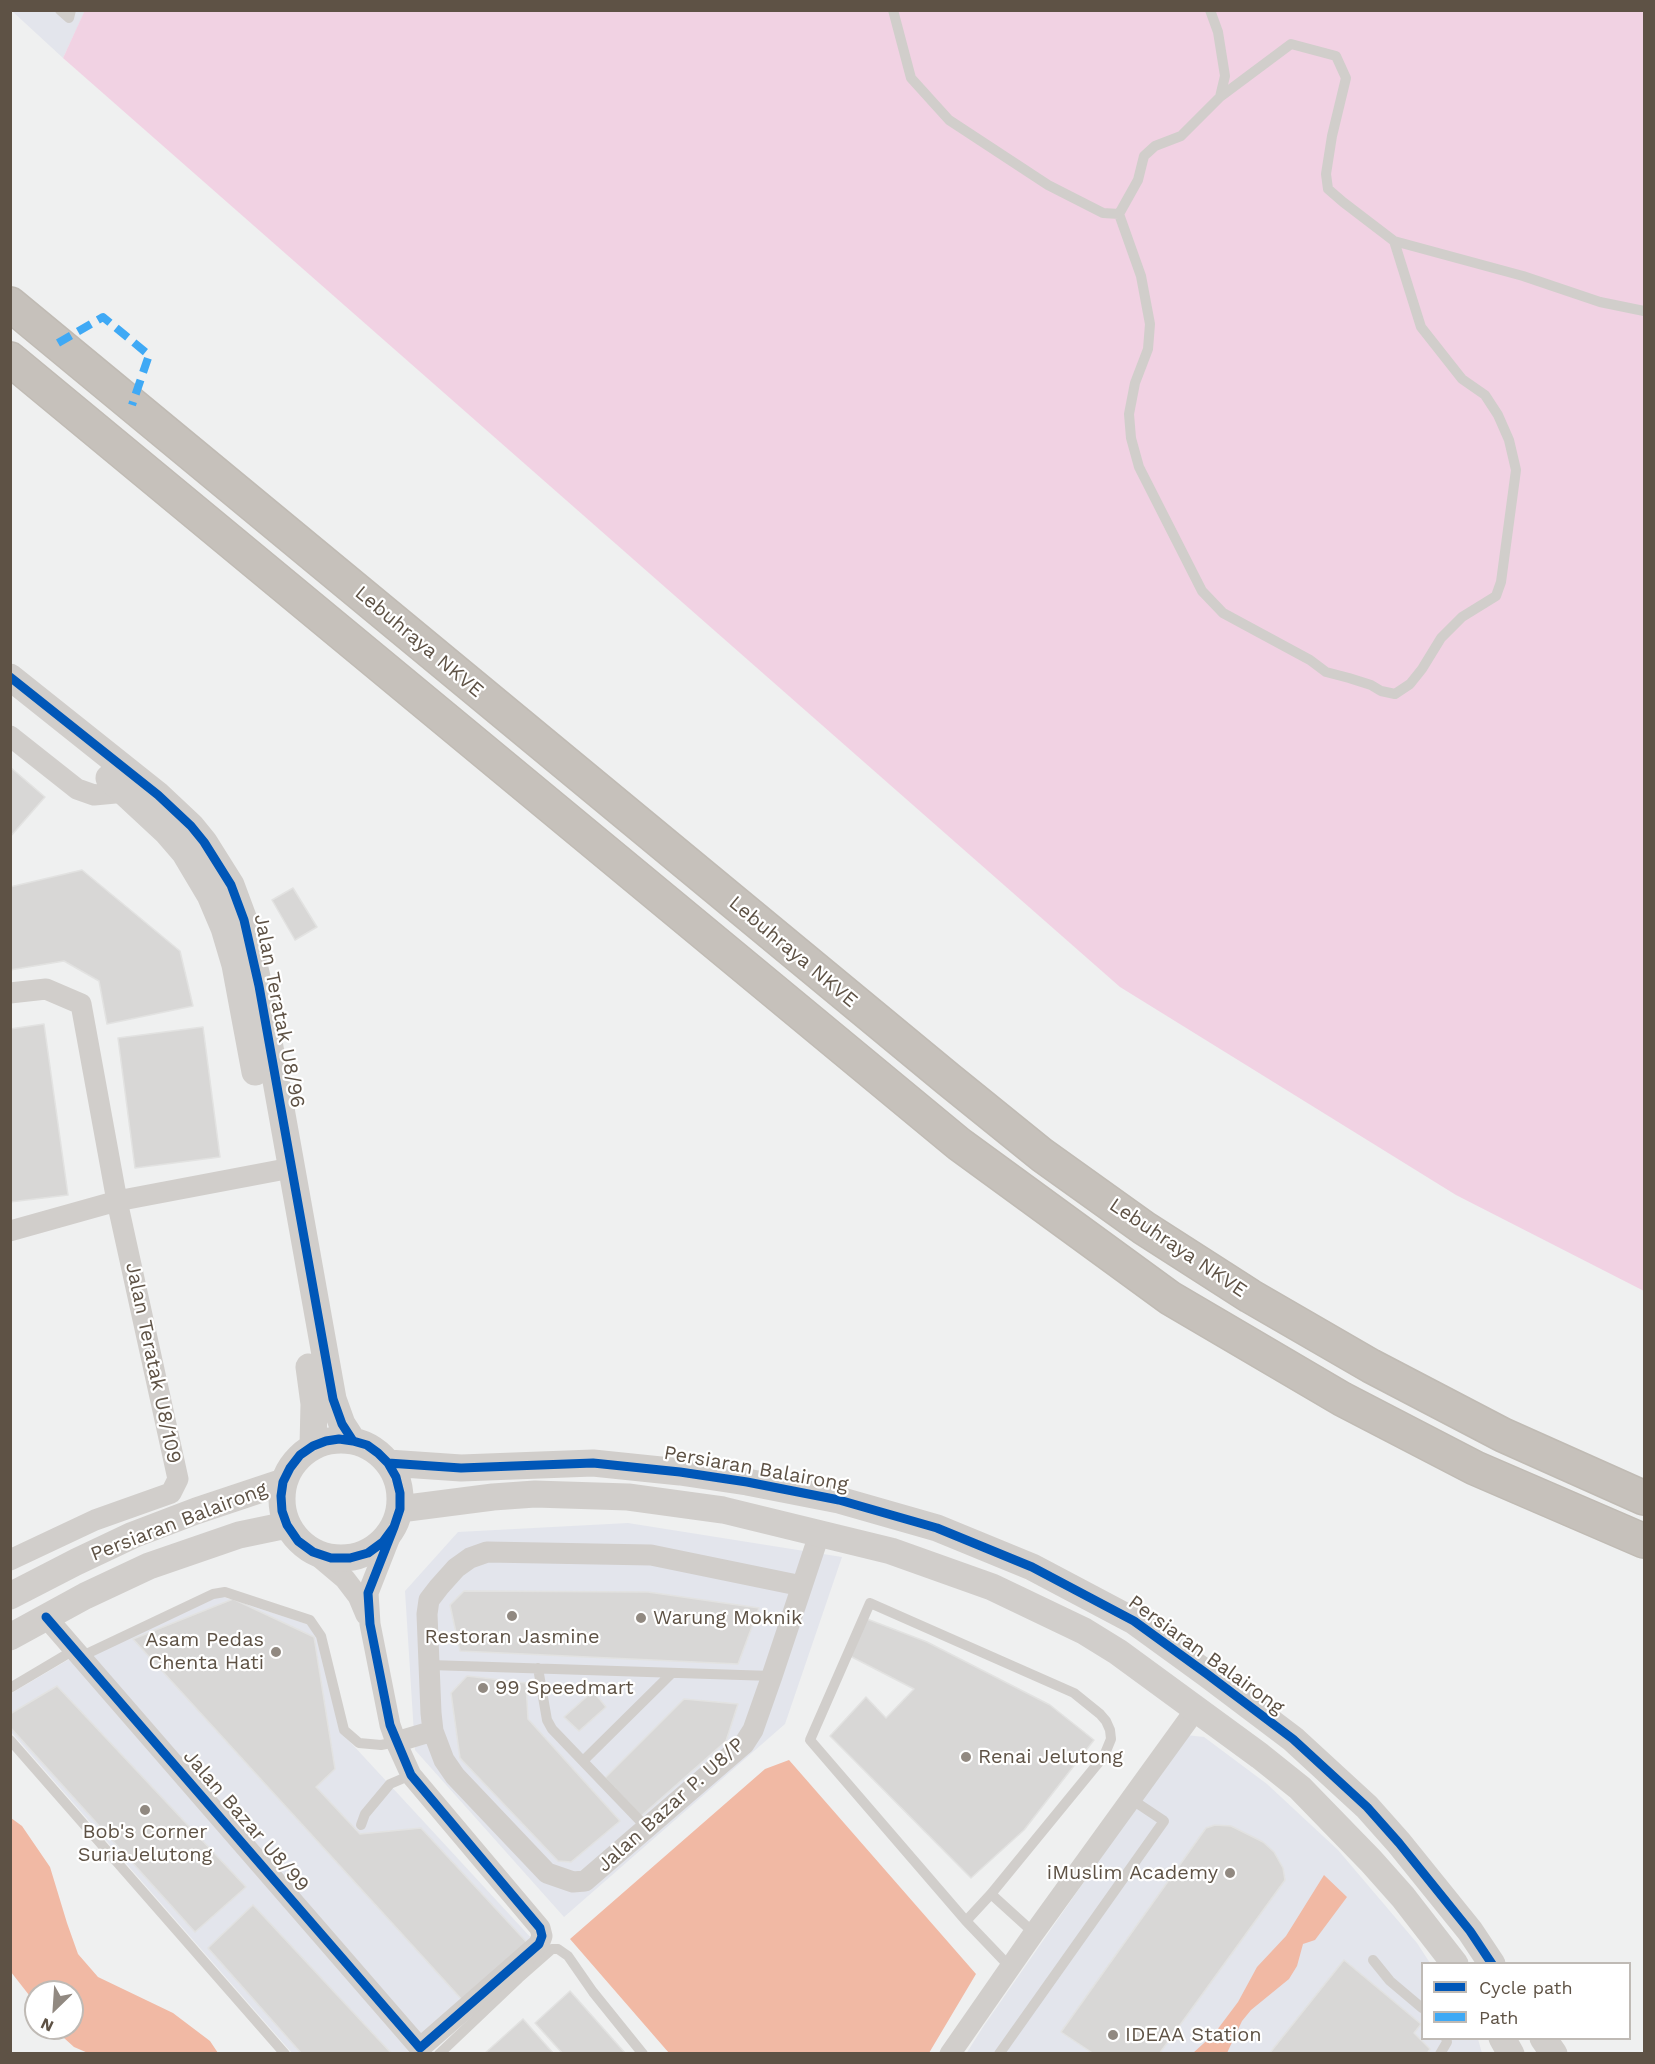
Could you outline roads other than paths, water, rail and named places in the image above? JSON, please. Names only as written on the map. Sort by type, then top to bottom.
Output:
[{"type":"highway","name":"Lebuhraya NKVE","points":[[10,304],[920,1057],[1051,1161],[1144,1228],[1240,1290],[1361,1360],[1503,1435],[1644,1498]]},
{"type":"highway","points":[[10,359],[959,1144],[1170,1298],[1342,1399],[1475,1468],[1644,1541]]},
{"type":"street","name":"Jalan Teratak U8/96","points":[[10,677],[158,795],[197,834],[231,885],[244,920],[259,986],[313,1386],[313,1446]]},
{"type":"street","name":"Jalan Teratak U8/96","points":[[10,696],[126,792],[166,831],[185,853],[210,895],[224,928],[235,966],[333,1399],[342,1424],[353,1441]]},
{"type":"street","points":[[10,736],[77,789],[94,795],[126,792]]},
{"type":"street","name":"Jalan Teratak U8/109","points":[[10,993],[46,989],[81,1004],[117,1201],[178,1479],[171,1493],[95,1520],[10,1560]]},
{"type":"street","points":[[10,1232],[117,1201],[283,1170]]},
{"type":"street","points":[[370,1624],[358,1596],[345,1579],[298,1541],[287,1525],[282,1511],[283,1482],[290,1467],[300,1455],[326,1441],[353,1441],[367,1445],[388,1463],[399,1485],[397,1518],[368,1593],[370,1624],[390,1725],[396,1742],[411,1775],[540,1928],[542,1936],[539,1944],[425,2052]]},
{"type":"street","name":"Persiaran Balairong","points":[[388,1463],[461,1468],[593,1463],[747,1482],[839,1500],[937,1528],[1032,1567],[1134,1622],[1293,1739],[1367,1807],[1400,1843],[1470,1931],[1491,1962]]},
{"type":"street","name":"Persiaran Balairong","points":[[10,1596],[133,1535],[283,1482]]},
{"type":"street","points":[[313,1552],[331,1558],[350,1558],[368,1552],[383,1542],[397,1518],[494,1497],[534,1494],[628,1497],[723,1509],[820,1532],[912,1558],[992,1587],[1084,1631],[1118,1652],[1260,1756],[1300,1788],[1371,1861],[1403,1897],[1453,1962]]},
{"type":"street","points":[[10,1637],[85,1596],[149,1566],[239,1534],[287,1525]]},
{"type":"street","name":"Jalan Bazar P. U8/P","points":[[433,1731],[444,1760],[455,1776],[538,1865],[547,1873],[559,1878],[573,1882],[585,1881],[744,1744],[753,1730],[820,1532]]},
{"type":"street","points":[[396,1742],[433,1731],[427,1614],[429,1600],[456,1568],[470,1558],[487,1552],[651,1555],[802,1586]]},
{"type":"street","name":"Jalan Bazar U8/99","points":[[45,1617],[425,2052]]},
{"type":"street","points":[[950,2054],[1034,1933],[1196,1709]]},
{"type":"street","points":[[1503,2040],[1511,2054]]},
{"type":"street","points":[[1545,2040],[1554,2054]]},
{"type":"lane","points":[[60,10],[69,18],[71,10]]},
{"type":"lane","points":[[893,10],[911,78],[950,120],[1048,185],[1103,213],[1119,214]]},
{"type":"lane","points":[[1210,10],[1218,32],[1225,76],[1220,97]]},
{"type":"lane","points":[[1394,241],[1421,327],[1461,379],[1485,395],[1509,440],[1516,470],[1501,582],[1496,596],[1462,617],[1441,638],[1410,684],[1395,694],[1381,692],[1371,685],[1326,672],[1310,660],[1223,613],[1202,591],[1139,467],[1131,438],[1129,414],[1135,383],[1148,349],[1150,324],[1141,276],[1119,214],[1138,180],[1144,156],[1155,146],[1181,136],[1220,97],[1292,44],[1336,56],[1346,78],[1332,136],[1326,174],[1328,189],[1394,241],[1523,276],[1600,302],[1644,311]]},
{"type":"lane","points":[[10,1688],[77,1654],[213,1594],[225,1592],[310,1620],[321,1636],[344,1730],[359,1743],[381,1745],[396,1742]]},
{"type":"lane","points":[[966,1921],[991,1894],[1104,1756],[1111,1739],[1110,1730],[1100,1714],[1074,1693],[870,1603],[810,1740],[966,1921],[1010,1967]]},
{"type":"lane","points":[[430,1665],[772,1676]]},
{"type":"lane","points":[[538,1668],[547,1720],[552,1729],[647,1828]]},
{"type":"lane","points":[[583,1761],[672,1673]]},
{"type":"lane","points":[[10,1740],[285,2054]]},
{"type":"lane","points":[[361,1825],[365,1814],[390,1784],[411,1775]]},
{"type":"lane","points":[[999,2054],[1164,1821],[1131,1799]]},
{"type":"lane","points":[[991,1894],[1034,1933]]},
{"type":"lane","points":[[425,2052],[552,1949],[558,1948],[568,1956],[593,1992],[643,2054]]},
{"type":"lane","points":[[1373,1959],[1390,1981],[1421,2007]]},
{"type":"lane","points":[[1440,2054],[1446,2040]]},
{"type":"place","name":"Restoran Jasmine","points":[[512,1616]]},
{"type":"place","name":"Warung Moknik","points":[[641,1618]]},
{"type":"place","name":"Asam Pedas Chenta Hati","points":[[276,1652]]},
{"type":"place","name":"99 Speedmart","points":[[483,1688]]},
{"type":"place","name":"Renai Jelutong","points":[[966,1757]]},
{"type":"place","name":"Bob's Corner SuriaJelutong","points":[[145,1810]]},
{"type":"place","name":"iMuslim Academy","points":[[1230,1873]]},
{"type":"place","name":"IDEAA Station","points":[[1113,2035]]}]
